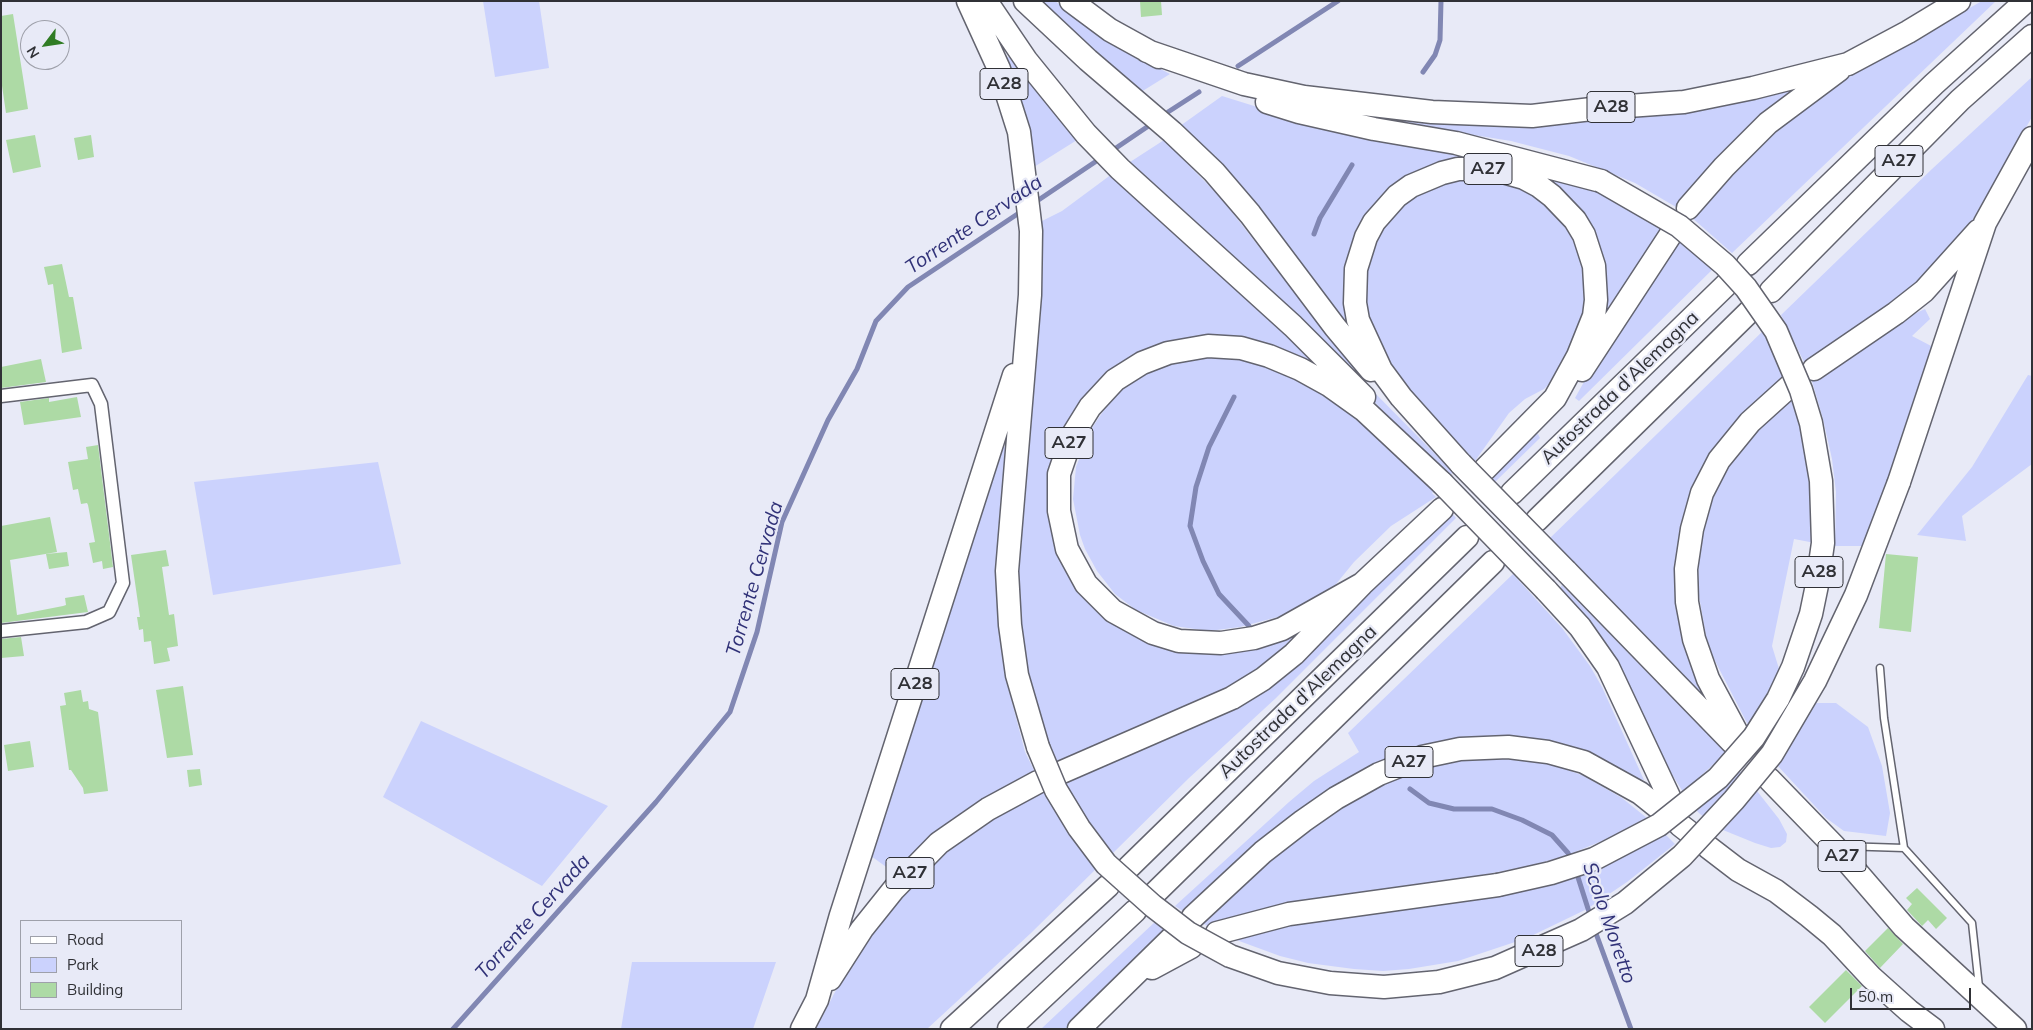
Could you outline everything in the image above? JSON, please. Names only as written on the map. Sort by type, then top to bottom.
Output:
[{"type":"highway","name":"A28","points":[[968,1],[999,69],[1019,132],[1031,231],[1027,339],[1007,572],[1010,625],[1017,675],[1038,747],[1061,798],[1079,828],[1106,864],[1153,906],[1188,933],[1230,956],[1278,973],[1330,983],[1384,987],[1439,982],[1495,968],[1581,930],[1624,903],[1682,856],[1753,778],[1772,754],[1815,681],[1856,595],[1900,482],[1985,223]]},
{"type":"highway","name":"A28","points":[[986,1],[1026,60],[1086,134],[1120,169],[1293,326],[1368,402],[1442,484]]},
{"type":"highway","points":[[1025,1],[1214,172],[1250,214],[1335,328],[1402,407],[1455,457],[1696,706],[1735,739],[1708,679],[1694,639],[1687,602],[1686,569],[1692,530],[1702,493],[1719,460],[1750,422],[1791,385]]},
{"type":"highway","name":"A28","points":[[1071,1],[1110,30],[1147,51],[1299,112],[1374,129],[1456,143],[1601,181],[1630,195],[1679,226],[1725,266],[1746,288],[1776,330],[1801,390],[1810,423],[1821,481],[1823,543],[1817,585],[1811,614],[1796,658],[1778,699],[1754,737],[1718,778],[1659,825],[1594,859],[1550,874],[1498,885],[1289,914],[1217,933]]},
{"type":"highway","name":"A28","points":[[1240,88],[1432,112],[1532,116],[1600,108],[1684,102],[1753,88],[1848,64],[1908,32],[1959,1]]},
{"type":"highway","name":"A27","points":[[1748,264],[1934,84],[2026,1]]},
{"type":"highway","name":"A27","points":[[1771,291],[1960,100],[2032,36]]},
{"type":"highway","points":[[1688,208],[1724,167],[1768,123],[1848,64]]},
{"type":"highway","points":[[1814,369],[1896,313],[1924,291],[1985,223],[2032,138]]},
{"type":"highway","name":"A27","points":[[1455,457],[1380,370],[1364,337],[1355,303],[1356,269],[1366,237],[1374,222],[1397,196],[1426,178],[1450,171],[1475,168],[1492,169],[1516,175],[1539,186],[1552,196],[1575,220],[1584,235],[1590,250],[1597,283],[1594,316],[1578,356],[1555,398]]},
{"type":"highway","name":"A27","points":[[1486,468],[1588,364],[1673,231]]},
{"type":"highway","name":"Autostrada d'Alemagna","points":[[1512,493],[1728,283]]},
{"type":"highway","name":"Autostrada d'Alemagna","points":[[1536,520],[1751,310]]},
{"type":"highway","name":"A28","points":[[802,1029],[817,1000],[841,915],[1027,339]]},
{"type":"highway","name":"A27","points":[[1193,917],[1263,852],[1303,821],[1336,798],[1379,774],[1422,757],[1460,749],[1508,747],[1548,752],[1584,762],[1665,805],[1608,667],[1580,627],[1442,484],[1364,410],[1329,385],[1300,369],[1268,356],[1241,348],[1208,346],[1168,352],[1142,363],[1115,380],[1090,407],[1072,436],[1058,474],[1059,511],[1067,550],[1086,584],[1113,611],[1153,633],[1179,641],[1221,643],[1254,638],[1282,629],[1362,584]]},
{"type":"highway","name":"A27","points":[[1062,772],[1224,702],[1263,679],[1294,654],[1362,584],[1442,509]]},
{"type":"highway","name":"Autostrada d'Alemagna","points":[[1128,868],[1467,537]]},
{"type":"highway","name":"Autostrada d'Alemagna","points":[[1156,892],[1493,562]]},
{"type":"highway","name":"A27","points":[[1769,779],[1834,846],[1896,920],[2015,1029]]},
{"type":"highway","name":"A27","points":[[817,1000],[862,929],[894,889],[939,843],[988,809],[1038,782]]},
{"type":"highway","points":[[1708,847],[1738,870],[1776,891],[1809,916],[1832,935],[1862,968],[1909,1011],[1933,1029]]},
{"type":"highway","points":[[952,1029],[1108,886]]},
{"type":"highway","points":[[1009,1029],[1135,912]]},
{"type":"highway","points":[[1079,1029],[1132,979],[1182,942]]},
{"type":"street","points":[[1,396],[92,385],[101,404],[123,584],[109,612],[86,622],[1,631]]},
{"type":"lane","points":[[1880,668],[1884,718],[1904,848],[1972,923],[1981,998]]},
{"type":"lane","points":[[1834,846],[1904,848]]},
{"type":"green space","points":[[483,1],[539,1],[549,68],[495,77]]},
{"type":"green space","points":[[1034,1],[1055,1],[1111,43],[1170,74],[1141,92]]},
{"type":"green space","points":[[1982,1],[1996,1],[1732,253],[1690,216],[1743,157],[1811,101],[1867,66]]},
{"type":"green space","points":[[1009,57],[1077,140],[1034,167],[1001,58]]},
{"type":"green space","points":[[2032,77],[2032,117],[1958,245],[1914,289],[1804,362],[1781,315],[1932,169]]},
{"type":"green space","points":[[1809,80],[1716,160],[1676,207],[1635,183],[1569,156],[1511,141],[1349,115],[1466,116]]},
{"type":"green space","points":[[1222,96],[1312,124],[1551,169],[1666,222],[1605,321],[1595,245],[1507,166],[1385,194],[1348,327],[1180,126]]},
{"type":"green space","points":[[1164,140],[1221,198],[1365,383],[1453,472],[1448,477],[1349,376],[1127,164]]},
{"type":"green space","points":[[1112,174],[1166,227],[1304,351],[1316,365],[1316,368],[1163,347],[1067,435],[1067,557],[1156,638],[1299,630],[1305,634],[1231,690],[1055,764],[1030,689],[1018,603],[1019,550],[1041,310],[1040,222],[1062,211]]},
{"type":"green space","points":[[1486,177],[1520,186],[1549,205],[1572,234],[1582,259],[1586,300],[1583,320],[1561,366],[1551,382],[1544,389],[1525,399],[1509,413],[1475,461],[1389,369],[1368,326],[1361,282],[1375,236],[1407,197],[1450,179]]},
{"type":"green space","points":[[1681,233],[1717,265],[1579,401],[1575,398],[1585,380]]},
{"type":"green space","points":[[1925,309],[1930,319],[1912,336],[1935,348],[1866,546],[1835,546],[1836,492],[1832,459],[1811,378],[1892,324]]},
{"type":"green space","points":[[1766,328],[1789,374],[1755,401],[1740,416],[1715,450],[1683,535],[1714,699],[1705,706],[1549,539]]},
{"type":"green space","points":[[1197,356],[1241,358],[1258,362],[1294,377],[1340,405],[1402,459],[1434,491],[1432,493],[1436,497],[1391,526],[1354,562],[1332,589],[1285,615],[1240,627],[1209,631],[1174,626],[1136,610],[1115,594],[1097,571],[1085,549],[1080,535],[1073,499],[1076,467],[1090,431],[1114,395],[1151,370]]},
{"type":"green space","points":[[2028,375],[2032,376],[2032,464],[1962,516],[1966,541],[1917,535],[1972,467]]},
{"type":"green space","points":[[1795,389],[1806,419],[1815,543],[1794,539],[1772,646],[1780,672],[1748,725],[1712,655],[1706,636],[1698,590],[1699,548],[1711,499],[1730,461]]},
{"type":"green space","points":[[1538,434],[1540,438],[1495,482],[1490,478],[1534,435]]},
{"type":"green space","points":[[1002,446],[1010,448],[1004,647],[1012,702],[1025,752],[1036,774],[896,874],[871,856]]},
{"type":"green space","points":[[378,462],[401,564],[213,595],[194,482]]},
{"type":"green space","points":[[1451,512],[1456,518],[1276,698],[1189,778],[1113,853],[1087,819],[1062,779],[1331,631]]},
{"type":"green space","points":[[1513,574],[1562,628],[1590,666],[1602,687],[1644,780],[1586,756],[1408,753],[1186,913],[1175,906],[1314,781],[1359,752],[1348,733]]},
{"type":"green space","points":[[1562,585],[1726,753],[1683,792],[1558,591]]},
{"type":"green space","points":[[1815,703],[1836,703],[1868,727],[1882,766],[1890,813],[1886,836],[1844,831],[1826,818],[1776,764]]},
{"type":"green space","points":[[421,721],[608,806],[542,886],[383,797]]},
{"type":"green space","points":[[1486,757],[1552,764],[1584,776],[1622,798],[1647,818],[1602,841],[1565,856],[1529,866],[1209,927],[1199,921],[1240,884],[1343,802],[1431,763]]},
{"type":"green space","points":[[1739,771],[1743,774],[1705,818],[1696,810]]},
{"type":"green space","points":[[1043,788],[1098,867],[1031,933],[927,1029],[816,1029],[835,992],[875,926],[907,886],[971,830]]},
{"type":"green space","points":[[1757,791],[1779,819],[1787,834],[1786,842],[1780,847],[1771,848],[1723,830]]},
{"type":"green space","points":[[1663,832],[1675,844],[1627,882],[1587,909],[1527,938],[1458,961],[1383,971],[1354,969],[1308,963],[1280,956],[1231,938],[1237,934],[1437,901]]},
{"type":"green space","points":[[1157,920],[1171,930],[1065,1029],[1041,1029]]},
{"type":"green space","points":[[632,962],[776,962],[753,1029],[621,1029]]},
{"type":"building","points":[[1140,1],[1161,1],[1162,15],[1141,17]]},
{"type":"building","points":[[13,14],[20,70],[22,70],[28,109],[6,113],[1,79],[1,16]]},
{"type":"building","points":[[35,135],[41,167],[13,173],[6,140]]},
{"type":"building","points":[[91,135],[94,157],[78,160],[74,138]]},
{"type":"building","points":[[62,264],[69,297],[73,297],[82,349],[62,353],[53,284],[48,285],[44,267]]},
{"type":"building","points":[[41,359],[46,382],[1,388],[1,367]]},
{"type":"building","points":[[77,397],[81,417],[24,425],[20,402],[49,398],[49,402]]},
{"type":"building","points":[[98,445],[113,567],[103,569],[102,561],[93,563],[89,543],[95,542],[88,505],[87,503],[81,504],[78,489],[73,490],[68,462],[88,459],[86,447]]},
{"type":"building","points":[[50,517],[57,552],[10,560],[17,615],[63,606],[66,605],[65,598],[84,595],[88,612],[1,623],[1,526]]},
{"type":"building","points":[[166,550],[169,566],[162,567],[169,615],[174,614],[178,646],[167,648],[170,661],[154,664],[151,641],[144,642],[143,629],[139,630],[137,617],[140,617],[131,555]]},
{"type":"building","points":[[67,552],[69,566],[49,569],[46,554]]},
{"type":"building","points":[[1886,554],[1918,557],[1911,632],[1879,628]]},
{"type":"building","points":[[21,637],[24,656],[1,658],[1,639]]},
{"type":"building","points":[[183,686],[193,755],[167,758],[156,690]]},
{"type":"building","points":[[81,690],[83,702],[88,701],[89,709],[98,712],[108,791],[84,794],[83,788],[71,770],[69,770],[60,706],[66,705],[64,693]]},
{"type":"building","points":[[30,741],[34,767],[8,771],[4,745]]},
{"type":"building","points":[[200,769],[202,785],[189,787],[187,770]]},
{"type":"building","points":[[1917,888],[1947,918],[1936,929],[1928,920],[1922,926],[1907,910],[1912,904],[1906,898]]},
{"type":"building","points":[[1888,928],[1903,944],[1880,968],[1865,951]]},
{"type":"building","points":[[1846,970],[1862,986],[1825,1023],[1809,1007]]},
{"type":"waterway","name":"Torrente Cervada","points":[[1238,66],[1338,1]]},
{"type":"waterway","name":"Scolo Moretto","points":[[1423,72],[1435,55],[1440,40],[1441,1]]},
{"type":"waterway","name":"Torrente Cervada","points":[[1168,112],[1199,92]]},
{"type":"waterway","name":"Torrente Cervada","points":[[1116,148],[1147,127]]},
{"type":"waterway","name":"Torrente Cervada","points":[[1034,203],[1095,162]]},
{"type":"waterway","name":"Scolo Moretto","points":[[1314,234],[1320,218],[1352,165]]},
{"type":"waterway","name":"Torrente Cervada","points":[[453,1029],[656,802],[730,712],[757,632],[782,522],[828,420],[857,369],[876,321],[908,287],[1022,211]]},
{"type":"waterway","name":"Scolo Moretto","points":[[1234,397],[1209,447],[1196,487],[1190,526],[1203,561],[1219,594],[1249,626]]},
{"type":"waterway","name":"Scolo Moretto","points":[[1410,789],[1429,803],[1454,809],[1492,809],[1522,820],[1552,835],[1568,853],[1572,861]]},
{"type":"waterway","name":"Scolo Moretto","points":[[1576,871],[1591,918]]},
{"type":"waterway","name":"Scolo Moretto","points":[[1594,928],[1631,1029]]}]
